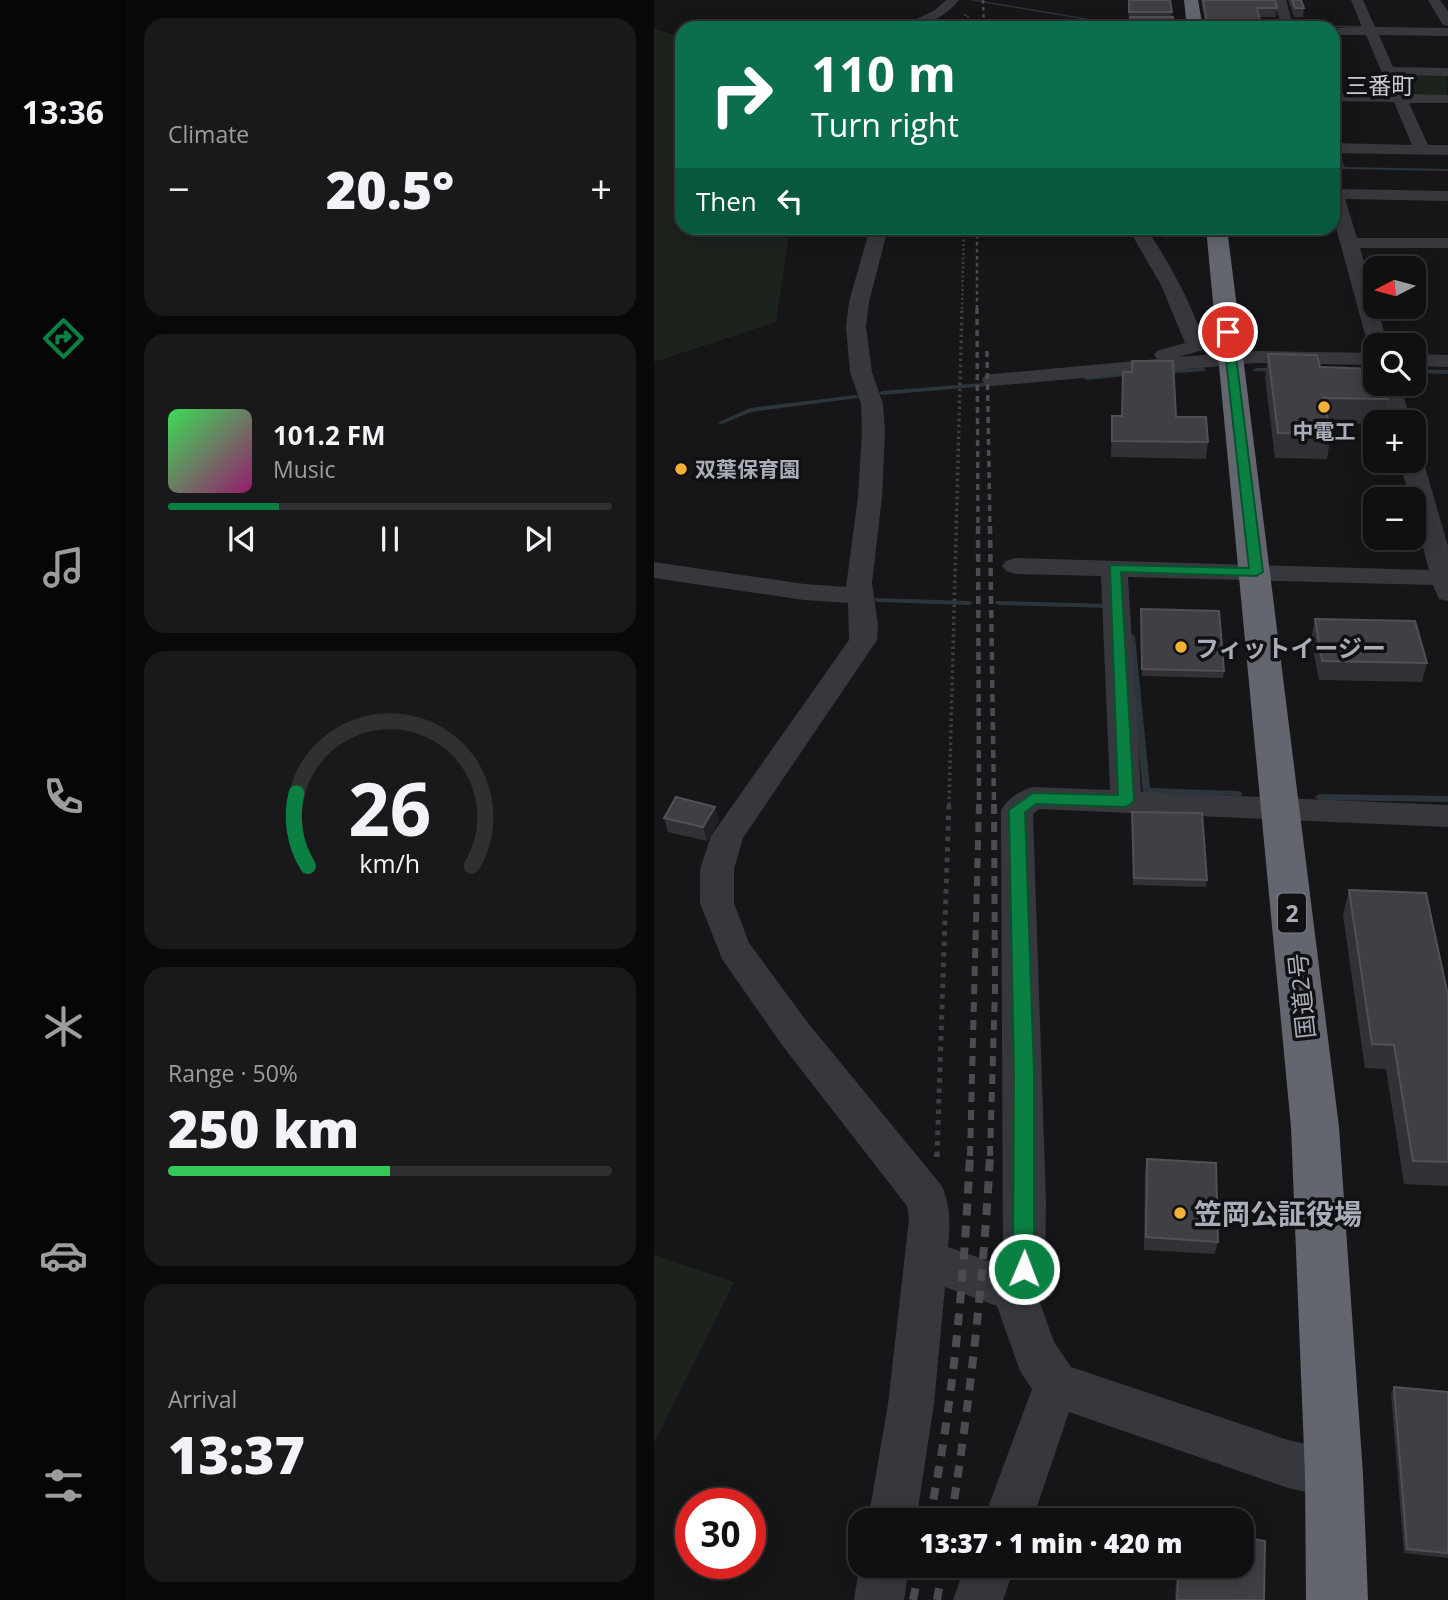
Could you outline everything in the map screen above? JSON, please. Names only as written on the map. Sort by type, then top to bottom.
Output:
[{"type":"highway","points":[[1190,21],[1191,0]]},
{"type":"highway","name":"国道2号","points":[[1217,235],[1315,1127],[1334,1474],[1337,1600]]},
{"type":"street","points":[[921,21],[939,13],[953,0]]},
{"type":"street","points":[[1280,0],[1286,21]]},
{"type":"street","points":[[1357,0],[1422,149]]},
{"type":"street","points":[[1434,0],[1447,22]]},
{"type":"street","points":[[1340,31],[1447,32]]},
{"type":"street","points":[[1388,71],[1447,72]]},
{"type":"street","points":[[1340,97],[1447,99]]},
{"type":"street","points":[[1340,148],[1447,149]]},
{"type":"street","points":[[1340,191],[1447,196]]},
{"type":"street","points":[[1340,212],[1375,333]]},
{"type":"street","points":[[877,235],[857,319],[858,351],[873,411],[872,458],[859,596],[866,620],[863,640],[727,835],[717,869],[717,903],[734,949],[795,1034],[927,1199],[930,1219],[911,1404],[894,1508]]},
{"type":"street","points":[[1137,366],[1142,362],[1196,346],[1181,301],[1160,261],[1142,235]]},
{"type":"street","points":[[1349,243],[1447,243]]},
{"type":"street","points":[[993,380],[1231,358],[1363,359]]},
{"type":"street","points":[[1426,360],[1447,361]]},
{"type":"street","points":[[1015,566],[1256,572],[1446,583],[1422,476]]},
{"type":"street","points":[[1114,568],[1126,801]]},
{"type":"street","points":[[654,570],[804,592],[859,596]]},
{"type":"street","points":[[1334,1474],[1288,1464],[1056,1385],[1036,1355],[1014,1291],[1024,1269],[1025,1202],[1017,810],[1033,798],[1447,816]]},
{"type":"street","points":[[926,1259],[1014,1291]]},
{"type":"street","points":[[1011,1508],[1056,1385]]},
{"type":"street","points":[[879,1600],[882,1578]]},
{"type":"street","points":[[978,1600],[986,1578]]},
{"type":"path","points":[[927,1199],[936,1188],[956,609],[964,235]]},
{"type":"shaded area","points":[[654,28],[675,36],[675,235],[789,235],[776,322],[654,362]]},
{"type":"shaded area","points":[[1388,71],[1447,72],[1447,99],[1400,98]]},
{"type":"shaded area","points":[[654,1255],[734,1282],[654,1443]]},
{"type":"building","points":[[1129,0],[1170,0],[1172,12],[1129,12]]},
{"type":"building","points":[[1203,0],[1275,0],[1277,8],[1257,8],[1260,21],[1207,21]]},
{"type":"building","points":[[1292,0],[1301,0],[1304,8],[1295,8]]},
{"type":"building","points":[[1130,17],[1173,17],[1173,21],[1130,21]]},
{"type":"building","points":[[1268,354],[1317,355],[1320,367],[1363,369],[1363,396],[1387,396],[1388,399],[1323,398],[1331,434],[1278,433]]},
{"type":"building","points":[[1132,361],[1173,361],[1176,417],[1206,417],[1208,442],[1112,441],[1112,416],[1122,416],[1123,372],[1132,372]]},
{"type":"building","name":"フィットイージー","points":[[1141,609],[1219,611],[1224,671],[1142,669]]},
{"type":"building","points":[[1315,619],[1415,621],[1427,663],[1322,661]]},
{"type":"building","points":[[676,797],[715,807],[703,827],[664,818]]},
{"type":"building","points":[[1132,812],[1202,813],[1207,880],[1134,878]]},
{"type":"building","points":[[1349,890],[1426,893],[1448,996],[1448,1162],[1413,1161],[1394,1045],[1372,1044]]},
{"type":"building","name":"笠岡公証役場","points":[[1147,1159],[1216,1163],[1218,1242],[1146,1237]]},
{"type":"building","points":[[1394,1387],[1448,1392],[1448,1553],[1407,1549]]},
{"type":"building","points":[[1254,1539],[1265,1541],[1264,1600],[1177,1600],[1178,1578],[1254,1578]]},
{"type":"waterway","points":[[971,0],[1099,21]]},
{"type":"waterway","points":[[1340,27],[1366,27]]},
{"type":"waterway","points":[[1340,162],[1343,168],[1448,170]]},
{"type":"waterway","points":[[1163,372],[1203,370]]},
{"type":"waterway","points":[[1256,370],[1278,370]]},
{"type":"waterway","points":[[1426,371],[1448,372]]},
{"type":"waterway","points":[[1086,378],[1135,374]]},
{"type":"waterway","points":[[882,393],[996,384]]},
{"type":"waterway","points":[[720,423],[750,410],[856,397]]},
{"type":"waterway","points":[[878,600],[969,603]]},
{"type":"waterway","points":[[999,603],[1113,606]]},
{"type":"waterway","points":[[1131,636],[1146,791],[1238,794]]},
{"type":"waterway","points":[[1319,797],[1448,799]]},
{"type":"railway","points":[[983,0],[984,21]]},
{"type":"railway","points":[[977,235],[977,308]]},
{"type":"railway","points":[[977,308],[978,528]]},
{"type":"railway","points":[[987,351],[990,528]]},
{"type":"railway","points":[[978,526],[979,803]]},
{"type":"railway","points":[[990,526],[994,805]]},
{"type":"railway","points":[[970,1156],[979,803]]},
{"type":"railway","points":[[990,1156],[995,989],[994,803]]},
{"type":"railway","points":[[932,1508],[957,1339],[970,1154]]},
{"type":"railway","points":[[953,1508],[975,1338],[990,1154]]},
{"type":"railway","points":[[913,1600],[918,1578]]},
{"type":"railway","points":[[937,1600],[941,1578]]},
{"type":"place","name":"中電工","points":[[1324,407]]},
{"type":"place","name":"双葉保育園","points":[[681,469]]},
{"type":"place","name":"フィットイージー","points":[[1181,647]]},
{"type":"place","name":"笠岡公証役場","points":[[1180,1213]]},
{"type":"district","name":"三番町","points":[[1380,85]]},
{"type":"route","points":[[1024,1269],[1024,1073],[1017,810],[1033,798],[1126,801],[1114,568],[1256,572],[1228,332]]}]
